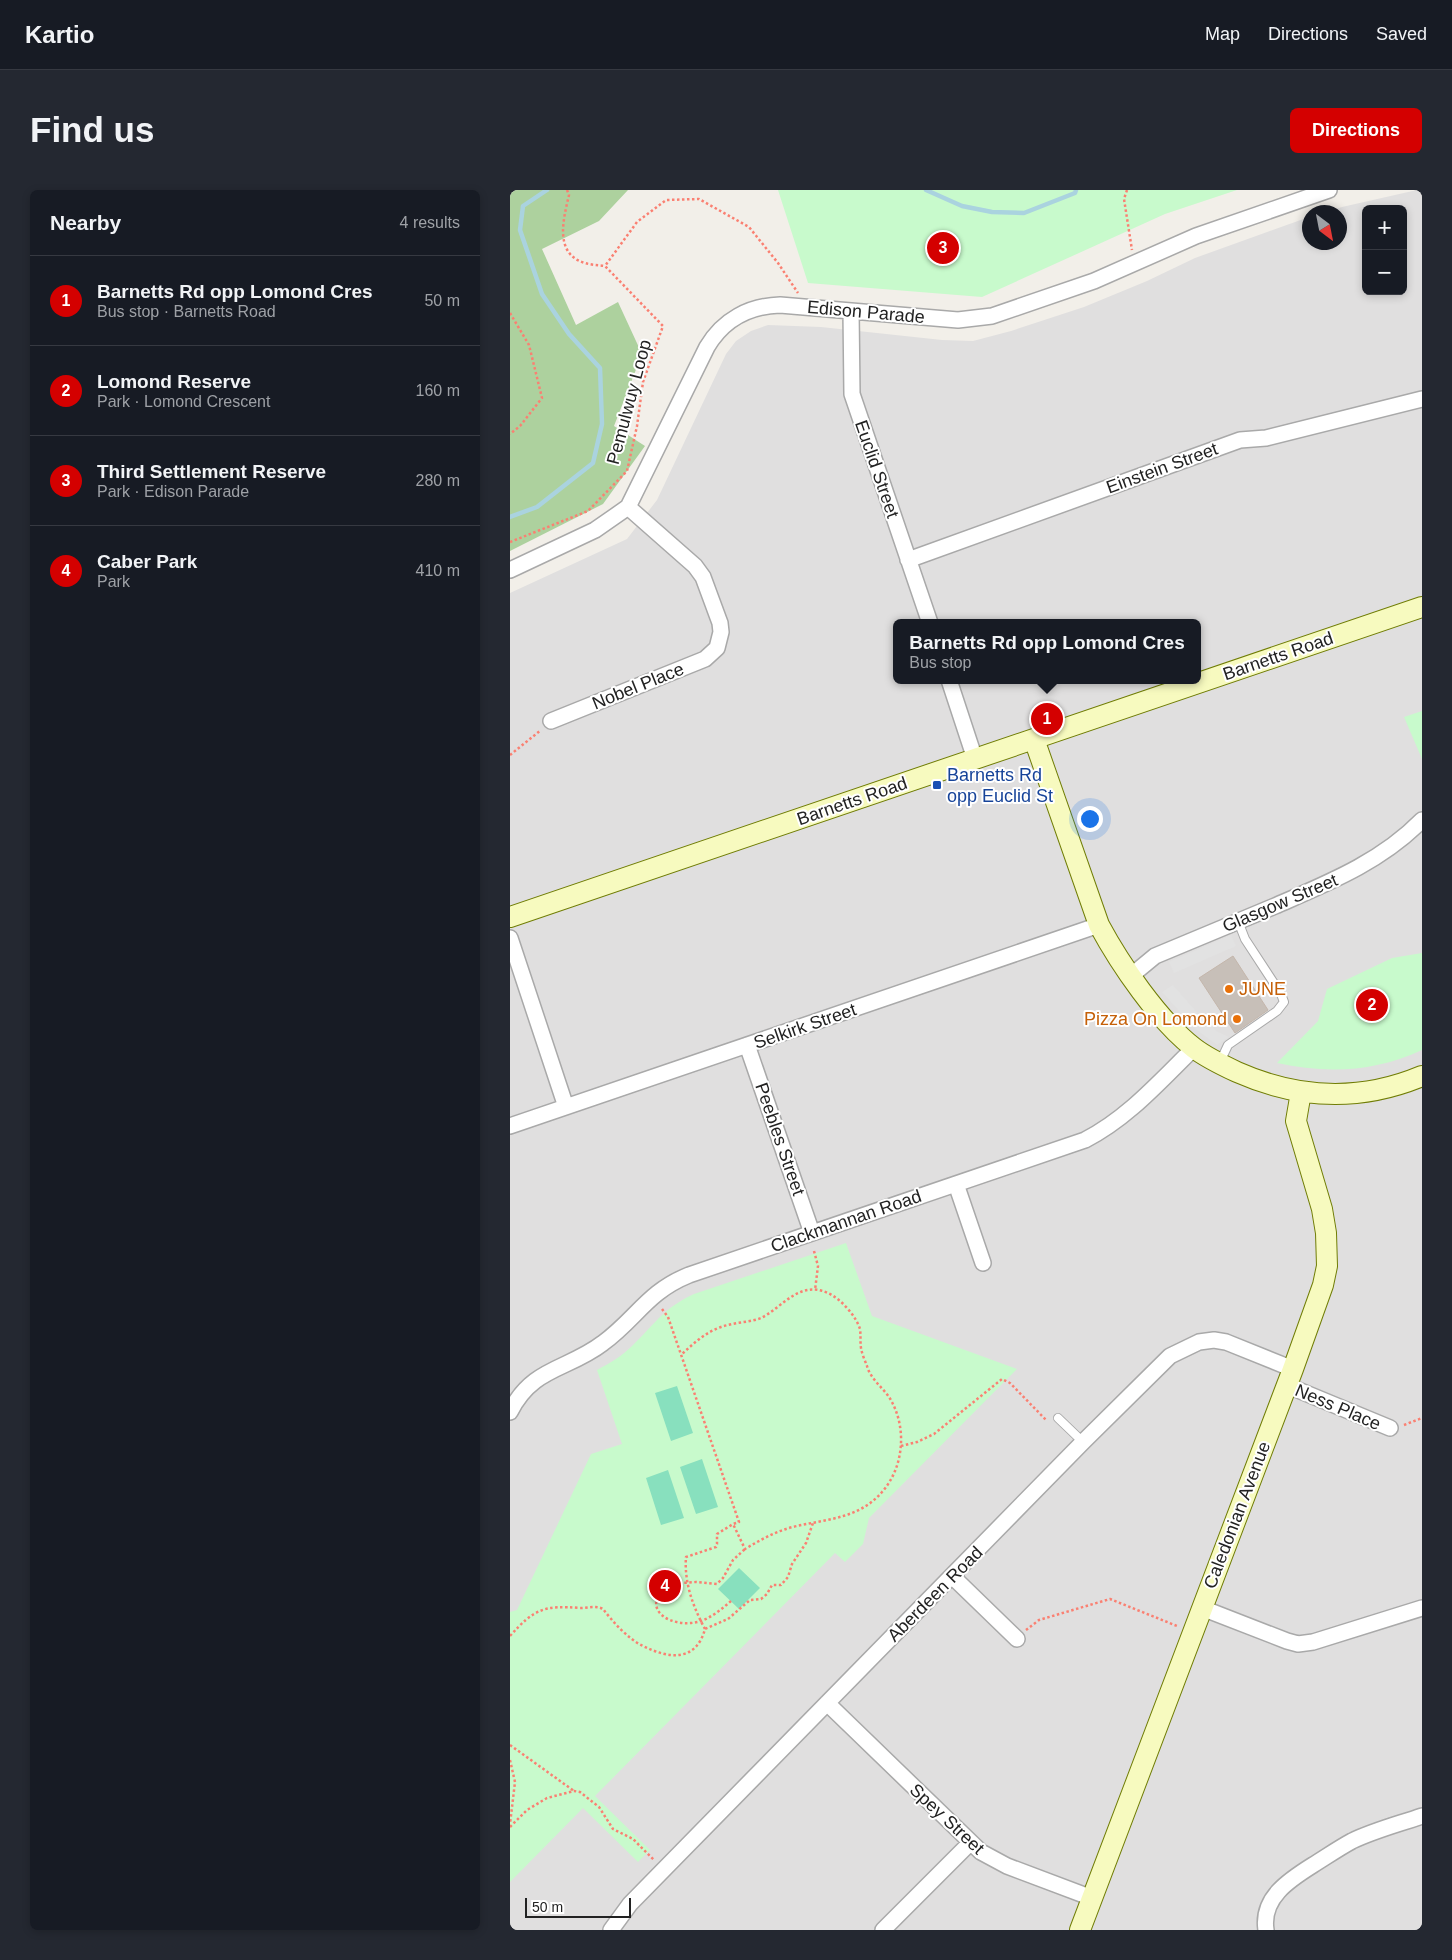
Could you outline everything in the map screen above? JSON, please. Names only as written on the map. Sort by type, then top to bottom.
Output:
[{"type":"street","name":"Edison Parade","points":[[510,570],[595,530],[628,507],[713,337],[735,317],[752,309],[770,305],[808,306],[958,320],[983,318],[1080,286],[1196,236],[1329,190]]},
{"type":"street","name":"Euclid Street","points":[[851,311],[852,394],[929,619]]},
{"type":"street","name":"Einstein Street","points":[[908,560],[1240,440],[1266,438],[1422,398]]},
{"type":"street","name":"Nobel Place","points":[[552,721],[705,659],[724,648],[720,623],[699,570],[628,507]]},
{"type":"street","name":"Barnetts Road","points":[[1201,682],[1422,607]]},
{"type":"street","points":[[950,684],[975,759]]},
{"type":"street","name":"Barnetts Road","points":[[510,917],[1196,684]]},
{"type":"street","points":[[1034,739],[1099,924],[1132,975],[1161,1014],[1177,1033],[1194,1048],[1219,1063],[1267,1084],[1300,1092],[1328,1094],[1359,1093],[1400,1085],[1422,1076]]},
{"type":"street","name":"Glasgow Street","points":[[1132,975],[1155,956],[1324,885],[1363,865],[1400,840],[1422,820]]},
{"type":"street","name":"Selkirk Street","points":[[510,1126],[1099,924]]},
{"type":"street","points":[[510,938],[566,1107]]},
{"type":"street","name":"Peebles Street","points":[[747,1045],[812,1233]]},
{"type":"street","name":"Clackmannan Road","points":[[510,1412],[522,1394],[539,1377],[602,1345],[644,1304],[670,1284],[690,1275],[1072,1145],[1097,1134],[1134,1106],[1194,1048]]},
{"type":"street","name":"Caledonian Avenue","points":[[1080,1930],[1290,1377],[1323,1285],[1327,1266],[1326,1233],[1322,1209],[1296,1121],[1300,1092]]},
{"type":"street","points":[[956,1184],[983,1263]]},
{"type":"street","name":"Aberdeen Road","points":[[611,1930],[630,1904],[953,1577],[1083,1442],[1170,1356],[1199,1342],[1214,1340],[1226,1342],[1290,1377]]},
{"type":"street","name":"Ness Place","points":[[1290,1377],[1390,1428]]},
{"type":"street","points":[[953,1577],[1017,1640]]},
{"type":"street","points":[[1202,1608],[1298,1644],[1321,1640],[1422,1608]]},
{"type":"street","name":"Spey Street","points":[[827,1703],[970,1843],[989,1857],[1007,1866],[1092,1898]]},
{"type":"street","points":[[1266,1930],[1266,1916],[1272,1900],[1277,1892],[1292,1878],[1351,1842],[1422,1816]]},
{"type":"street","points":[[883,1930],[970,1843]]},
{"type":"lane","points":[[1219,1063],[1228,1045],[1277,1011],[1284,1002],[1282,994],[1245,939],[1238,921]]},
{"type":"lane","points":[[1058,1418],[1083,1442]]},
{"type":"path","points":[[567,190],[569,195],[562,235],[570,253],[583,263],[605,266],[637,222],[666,200],[699,199],[749,227],[778,263],[808,306]]},
{"type":"path","points":[[1127,190],[1124,199],[1134,264]]},
{"type":"path","name":"Pemulwuy Loop","points":[[510,542],[588,511],[627,470],[644,382],[663,326],[605,266]]},
{"type":"path","points":[[510,314],[529,345],[542,398],[520,426],[510,434]]},
{"type":"path","points":[[510,755],[535,735]]},
{"type":"path","points":[[814,1251],[818,1266],[815,1290]]},
{"type":"path","points":[[681,1355],[707,1333],[715,1329],[758,1319],[792,1295],[815,1290],[829,1293],[836,1298],[860,1328],[861,1350],[866,1359],[867,1367],[890,1398],[898,1415],[901,1446],[893,1476],[882,1492],[869,1505],[851,1514],[772,1534],[745,1549],[733,1560],[723,1578],[717,1584],[688,1582],[669,1584],[657,1603],[657,1611],[668,1620],[682,1622],[701,1621],[721,1610],[731,1601]]},
{"type":"path","points":[[510,1636],[531,1615],[546,1608],[565,1605],[579,1608],[600,1608],[632,1639],[642,1646],[663,1654],[680,1655],[693,1651],[701,1641],[705,1629],[691,1599],[686,1557],[716,1547],[718,1544],[717,1534],[739,1522],[668,1317],[662,1309]]},
{"type":"path","points":[[901,1446],[917,1442],[934,1434],[1002,1379],[1010,1383],[1050,1424]]},
{"type":"path","points":[[1414,1422],[1422,1418]]},
{"type":"path","points":[[705,1629],[728,1619],[750,1600],[761,1599],[767,1594],[772,1585],[785,1582],[792,1564],[806,1544],[813,1523]]},
{"type":"path","points":[[734,1524],[745,1549]]},
{"type":"path","points":[[1030,1626],[1039,1620],[1110,1599],[1181,1627]]},
{"type":"path","points":[[510,1745],[574,1791]]},
{"type":"path","points":[[510,1760],[515,1782],[510,1826]]},
{"type":"path","points":[[510,1826],[527,1810],[547,1798],[574,1791],[580,1792],[599,1807],[613,1829],[633,1840],[664,1870]]},
{"type":"shaded area","points":[[1417,190],[1422,191],[1422,1930],[510,1930],[510,593],[627,539],[657,500],[726,354],[736,341],[751,331],[768,325],[821,327],[942,340],[973,341],[1011,331],[1084,307],[1147,281],[1195,258],[1302,220],[1302,250],[1347,250],[1347,206]]},
{"type":"shaded area","points":[[1231,935],[1236,946],[1174,973],[1169,962]]},
{"type":"shaded area","points":[[1173,985],[1201,1017],[1218,1032],[1229,1037],[1217,1045],[1194,1028],[1162,992]]},
{"type":"green space","points":[[510,190],[628,190],[599,221],[542,249],[576,325],[618,302],[642,354],[614,426],[645,446],[603,504],[510,551]]},
{"type":"green space","points":[[778,190],[1237,190],[1165,214],[982,297],[808,283]]},
{"type":"green space","points":[[1422,711],[1422,759],[1404,717]]},
{"type":"green space","points":[[1422,953],[1422,1050],[1387,1063],[1351,1069],[1314,1069],[1277,1063],[1318,1021],[1327,989],[1392,958]]},
{"type":"green space","points":[[846,1243],[872,1316],[1017,1369],[869,1518],[863,1544],[845,1562],[835,1553],[595,1796],[650,1850],[638,1862],[583,1808],[510,1882],[510,1612],[517,1610],[591,1454],[622,1444],[597,1370],[628,1350],[674,1305],[694,1294]]},
{"type":"green space","points":[[677,1386],[693,1433],[671,1441],[655,1393]]},
{"type":"green space","points":[[702,1459],[718,1507],[696,1514],[680,1467]]},
{"type":"green space","points":[[668,1470],[684,1518],[661,1525],[646,1478]]},
{"type":"green space","points":[[739,1568],[760,1588],[739,1609],[718,1589]]},
{"type":"building","points":[[1233,956],[1268,1010],[1235,1033],[1199,978]]},
{"type":"waterway","points":[[510,517],[537,507],[593,463],[602,424],[600,368],[569,334],[542,294],[520,230],[523,206],[547,190]]},
{"type":"waterway","points":[[926,190],[962,206],[992,212],[1024,213],[1075,193],[1076,190]]},
{"type":"place","name":"Third Settlement Reserve","points":[[943,248]]},
{"type":"place","name":"Barnetts Rd opp Lomond Cres","points":[[1047,719]]},
{"type":"place","name":"Barnetts Rd opp Euclid St","points":[[937,785]]},
{"type":"place","name":"JUNE","points":[[1229,989]]},
{"type":"place","name":"Lomond Reserve","points":[[1372,1005]]},
{"type":"place","name":"Pizza On Lomond","points":[[1237,1019]]},
{"type":"place","name":"Caber Park","points":[[665,1586]]}]
